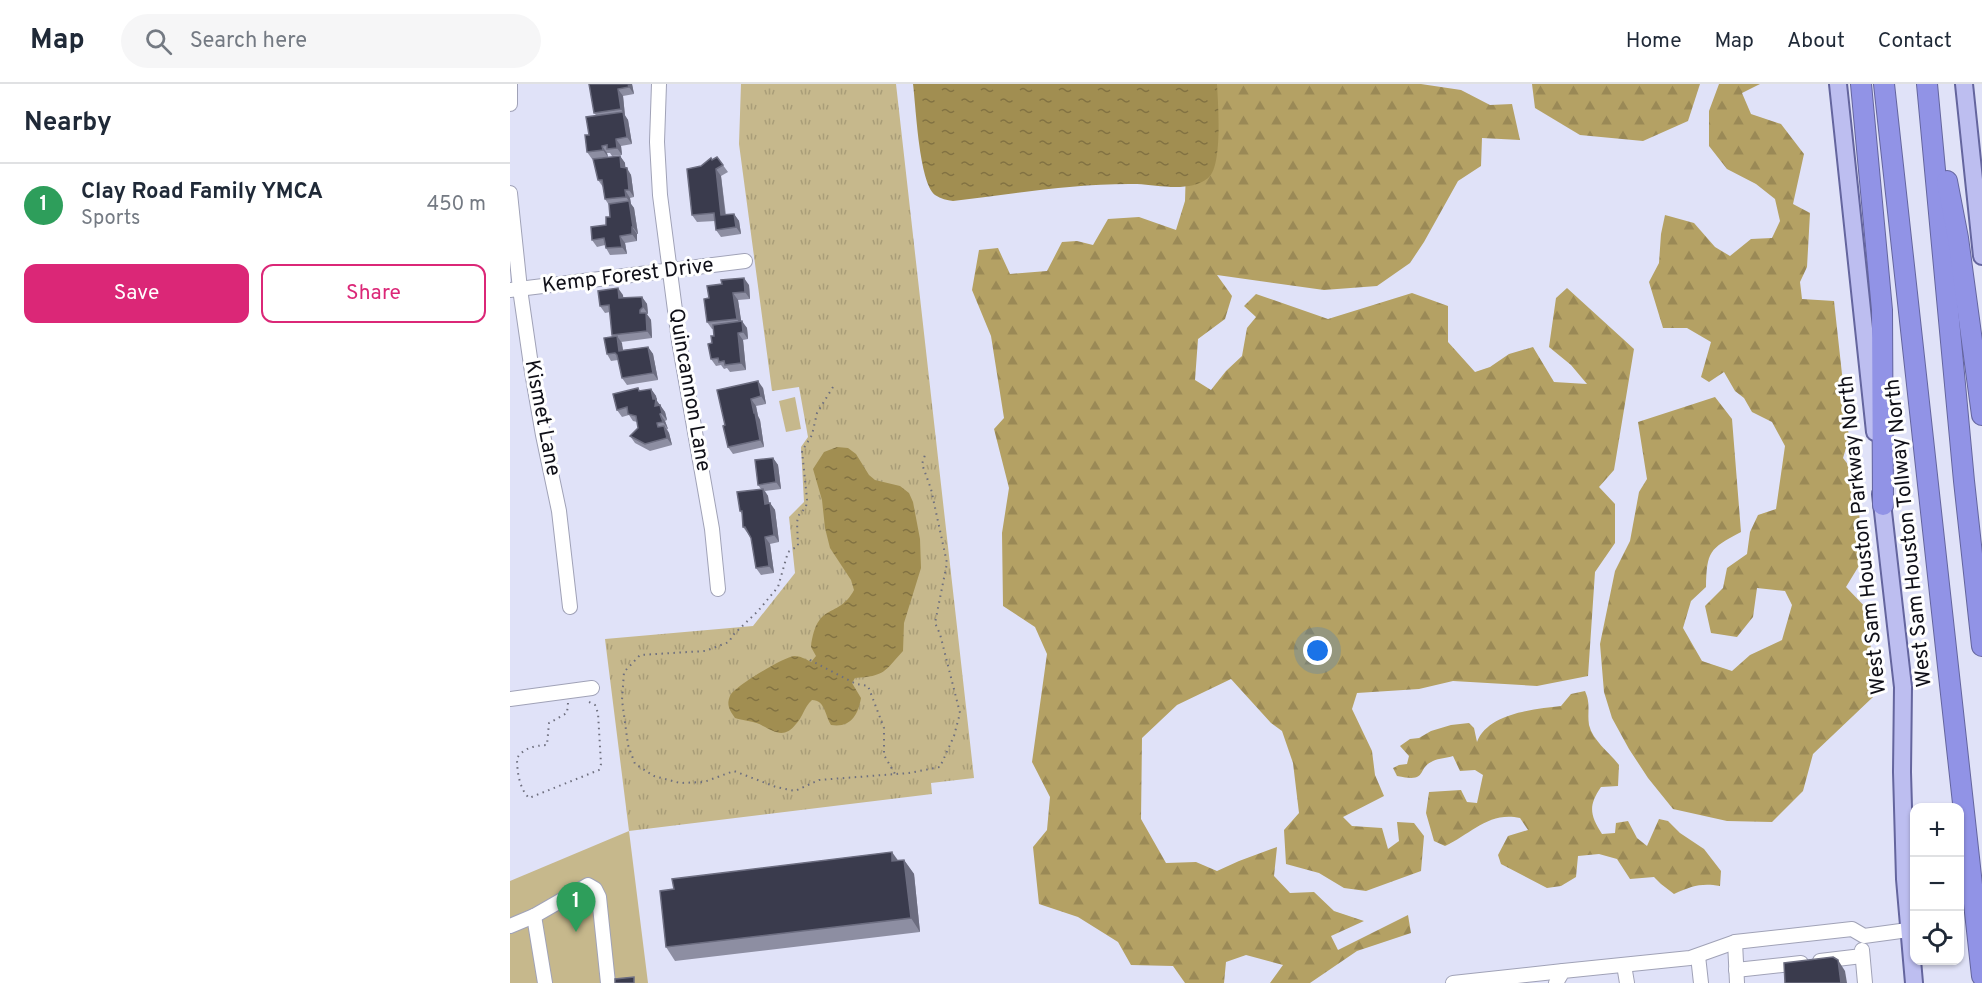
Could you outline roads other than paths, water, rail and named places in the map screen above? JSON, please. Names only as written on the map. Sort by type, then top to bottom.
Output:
[{"type":"highway","points":[[1861,84],[1882,310],[1883,505]]},
{"type":"highway","name":"West Sam Houston Tollway North","points":[[1884,84],[1982,976]]},
{"type":"highway","points":[[1928,84],[1958,238],[1982,415]]},
{"type":"highway","points":[[1928,84],[1963,469],[1982,646]]},
{"type":"main road","name":"West Sam Houston Parkway North","points":[[1838,84],[1903,687],[1902,772],[1908,930],[1914,983]]},
{"type":"main road","points":[[1964,84],[1982,256]]},
{"type":"street","points":[[510,84],[510,104]]},
{"type":"street","name":"Quincannon Lane","points":[[659,84],[657,142],[660,195],[679,340],[712,529],[718,589]]},
{"type":"street","name":"Kismet Lane","points":[[510,193],[515,290],[559,511],[570,607]]},
{"type":"street","name":"Kemp Forest Drive","points":[[515,290],[745,261]]},
{"type":"street","points":[[510,699],[566,698],[589,694]]},
{"type":"street","points":[[510,926],[534,916],[588,885],[595,889],[599,897],[608,983]]},
{"type":"street","points":[[534,916],[544,983]]},
{"type":"street","points":[[1453,983],[1560,977],[1585,969],[1690,958],[1735,942],[1852,929],[1864,936],[1908,930]]},
{"type":"street","points":[[1864,936],[1862,957],[1865,983]]},
{"type":"street","points":[[1735,942],[1736,976],[1862,957]]},
{"type":"street","points":[[1698,956],[1701,983]]},
{"type":"street","points":[[1624,965],[1627,983]]},
{"type":"street","points":[[1585,969],[1587,983]]},
{"type":"water","points":[[913,84],[1217,84],[1218,148],[1213,172],[1200,183],[1183,187],[1137,184],[1091,185],[946,200],[935,195],[925,175]]},
{"type":"water","points":[[837,447],[848,448],[856,454],[869,475],[875,480],[900,486],[909,493],[920,539],[921,568],[904,623],[903,651],[883,672],[855,678],[852,683],[861,698],[858,710],[852,719],[843,725],[831,725],[820,702],[812,700],[792,728],[780,733],[757,723],[735,718],[728,702],[733,692],[770,667],[794,656],[811,662],[816,656],[811,647],[818,622],[848,599],[854,590],[851,580],[830,548],[822,500],[813,469],[824,452]]},
{"type":"place","name":"Clay Road Family YMCA","points":[[576,932]]}]
